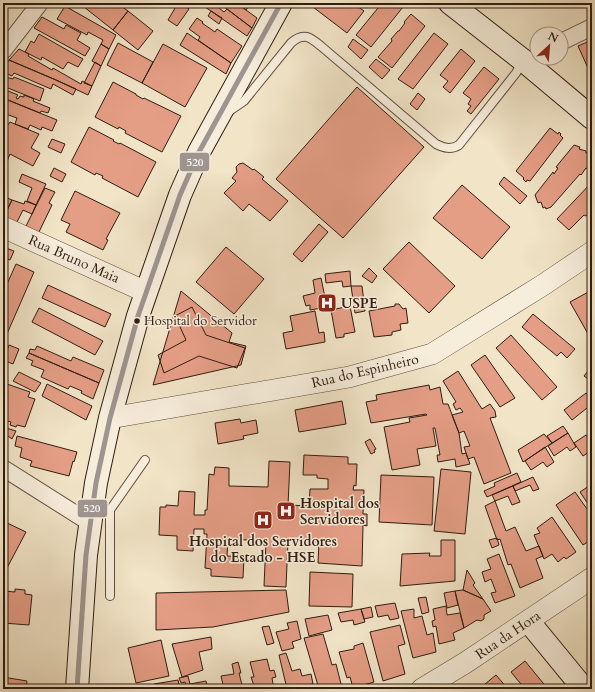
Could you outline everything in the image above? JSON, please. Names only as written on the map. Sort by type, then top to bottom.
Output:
[{"type":"main road","points":[[77,689],[100,520],[94,496],[96,483],[110,418],[146,292],[180,195],[199,152],[282,3]]},
{"type":"main road","points":[[450,3],[529,56]]},
{"type":"main road","points":[[539,66],[592,118]]},
{"type":"main road","points":[[528,622],[584,689]]},
{"type":"street","points":[[3,51],[40,3]]},
{"type":"street","points":[[569,38],[592,27]]},
{"type":"street","name":"Rua Bruno Maia","points":[[3,227],[146,292]]},
{"type":"street","name":"Rua do Espinheiro","points":[[110,418],[349,377],[432,354],[543,285],[592,252]]},
{"type":"street","points":[[3,468],[100,520]]},
{"type":"street","name":"Rua da Hora","points":[[422,689],[465,664],[592,578]]},
{"type":"lane","points":[[218,116],[233,110],[244,100],[270,67],[296,39],[302,36],[309,37],[322,46],[436,144],[450,148],[459,145],[529,58]]},
{"type":"lane","points":[[110,596],[100,520],[145,460]]},
{"type":"building","points":[[3,3],[11,3],[4,12],[3,11]]},
{"type":"building","points":[[79,3],[117,3],[128,11],[113,30]]},
{"type":"building","points":[[178,3],[181,3],[189,9],[177,26],[168,20]]},
{"type":"building","points":[[208,3],[213,3],[224,12],[227,9],[252,28],[247,36],[205,7]]},
{"type":"building","points":[[219,3],[237,3],[257,18],[252,28]]},
{"type":"building","points":[[237,3],[251,3],[246,10]]},
{"type":"building","points":[[353,3],[364,11],[347,33],[309,4]]},
{"type":"building","points":[[382,3],[397,3],[403,7],[371,47],[356,35]]},
{"type":"building","points":[[65,6],[116,35],[109,49],[101,44],[103,40],[88,32],[87,35],[57,19]]},
{"type":"building","points":[[128,11],[153,31],[138,50],[113,30]]},
{"type":"building","points":[[211,11],[222,18],[219,24],[208,16]]},
{"type":"building","points":[[411,14],[425,26],[392,68],[378,57],[392,41],[391,39],[399,31]]},
{"type":"building","points":[[42,17],[64,29],[66,25],[81,33],[77,40],[90,48],[85,56],[34,28]]},
{"type":"building","points":[[197,18],[215,32],[217,29],[242,46],[231,63],[198,40],[200,37],[189,29]]},
{"type":"building","points":[[187,33],[231,63],[226,74],[180,45]]},
{"type":"building","points":[[434,33],[448,44],[413,89],[398,79]]},
{"type":"building","points":[[39,34],[83,59],[78,67],[68,62],[63,69],[42,57],[41,60],[25,52],[31,41],[34,43]]},
{"type":"building","points":[[353,39],[368,50],[361,59],[348,47]]},
{"type":"building","points":[[592,40],[592,77],[578,46]]},
{"type":"building","points":[[118,43],[153,62],[142,83],[107,65]]},
{"type":"building","points":[[101,44],[109,49],[101,66],[92,61]]},
{"type":"building","points":[[163,44],[207,68],[185,107],[142,83]]},
{"type":"building","points":[[19,49],[52,70],[53,68],[81,84],[82,81],[92,86],[88,95],[9,60]]},
{"type":"building","points":[[461,49],[475,61],[450,93],[443,87],[448,81],[440,75]]},
{"type":"building","points":[[376,59],[390,70],[382,79],[369,67]]},
{"type":"building","points":[[9,60],[76,89],[73,95],[53,84],[51,89],[14,73],[12,76],[3,72],[3,68]]},
{"type":"building","points":[[95,62],[101,66],[92,86],[84,83]]},
{"type":"building","points":[[484,67],[499,79],[471,114],[467,111],[471,106],[468,104],[471,99],[463,93]]},
{"type":"building","points":[[3,72],[7,74],[6,77],[13,79],[14,77],[44,89],[40,101],[3,86]]},
{"type":"building","points":[[113,82],[143,99],[144,98],[181,116],[162,152],[125,133],[126,131],[119,127],[118,129],[95,117]]},
{"type":"building","points":[[357,87],[424,147],[343,238],[276,179]]},
{"type":"building","points":[[3,89],[18,95],[16,98],[18,99],[20,96],[24,97],[24,95],[34,99],[33,101],[50,108],[48,113],[41,111],[40,113],[3,98]]},
{"type":"building","points":[[418,93],[425,99],[417,110],[410,104]]},
{"type":"building","points":[[3,98],[57,120],[52,131],[42,127],[41,130],[30,125],[28,129],[15,124],[17,118],[3,113]]},
{"type":"building","points":[[10,122],[39,134],[31,148],[40,153],[33,166],[10,154],[5,166],[3,165],[3,124],[7,126]]},
{"type":"building","points":[[89,127],[114,140],[113,141],[119,144],[120,143],[156,162],[138,197],[102,178],[103,176],[96,173],[95,175],[71,162]]},
{"type":"building","points":[[550,128],[558,134],[559,132],[563,138],[530,181],[527,180],[526,182],[523,179],[524,178],[516,171]]},
{"type":"building","points":[[52,139],[65,144],[61,153],[48,147]]},
{"type":"building","points":[[574,145],[580,147],[579,149],[586,151],[586,153],[591,155],[592,162],[589,161],[589,164],[591,165],[589,169],[586,168],[581,175],[580,174],[551,207],[546,209],[545,207],[543,208],[541,202],[538,203],[535,195],[553,172],[554,174],[558,168],[556,167]]},
{"type":"building","points":[[243,163],[264,177],[262,179],[288,201],[270,221],[249,204],[243,211],[224,193],[236,181],[232,178],[237,172],[236,167]]},
{"type":"building","points":[[54,168],[66,174],[62,182],[50,176]]},
{"type":"building","points":[[22,174],[46,184],[36,205],[27,201],[32,188],[19,182]]},
{"type":"building","points":[[504,177],[527,196],[520,204],[499,184]]},
{"type":"building","points":[[592,182],[592,209],[569,230],[557,219]]},
{"type":"building","points":[[462,185],[510,227],[482,259],[433,218]]},
{"type":"building","points":[[45,188],[55,192],[49,203],[52,205],[38,234],[25,228]]},
{"type":"building","points":[[75,191],[120,213],[106,239],[108,240],[103,250],[66,232],[70,224],[61,220]]},
{"type":"building","points":[[3,196],[12,200],[3,218]]},
{"type":"building","points":[[12,200],[24,204],[25,201],[36,205],[32,214],[23,210],[16,224],[3,218]]},
{"type":"building","points":[[319,224],[328,232],[302,262],[293,254]]},
{"type":"building","points":[[409,242],[455,286],[429,313],[383,269]]},
{"type":"building","points":[[226,247],[264,279],[234,314],[196,282]]},
{"type":"building","points":[[6,248],[14,251],[10,260],[3,257]]},
{"type":"building","points":[[16,264],[34,272],[3,343],[3,293]]},
{"type":"building","points":[[369,268],[377,276],[372,283],[362,276]]},
{"type":"building","points":[[350,271],[351,286],[343,287],[342,281],[326,283],[325,274]]},
{"type":"building","points":[[321,278],[327,307],[310,310],[310,305],[306,306],[303,296],[315,293],[313,280]]},
{"type":"building","points":[[48,285],[111,314],[105,327],[42,298]]},
{"type":"building","points":[[351,286],[362,286],[365,311],[355,313]]},
{"type":"building","points":[[592,290],[592,341],[570,302]]},
{"type":"building","points":[[181,291],[232,333],[229,342],[246,346],[241,365],[153,385]]},
{"type":"building","points":[[395,304],[399,304],[403,309],[406,308],[408,323],[400,324],[401,330],[392,332],[392,335],[374,337],[369,311],[395,306]]},
{"type":"building","points":[[350,306],[355,332],[344,334],[344,337],[336,338],[331,310]]},
{"type":"building","points":[[192,307],[206,335],[245,348],[237,368],[199,356],[164,373],[158,355],[186,340],[175,316]]},
{"type":"building","points":[[39,308],[103,341],[95,355],[32,322]]},
{"type":"building","points":[[315,311],[319,333],[324,332],[325,342],[286,349],[283,333],[293,331],[290,316]]},
{"type":"building","points":[[533,314],[575,349],[567,358],[561,352],[557,356],[522,327]]},
{"type":"building","points":[[511,335],[557,387],[542,400],[496,348]]},
{"type":"building","points":[[9,345],[19,349],[13,364],[3,360]]},
{"type":"building","points":[[37,346],[71,361],[73,357],[104,370],[99,383],[29,353],[30,349],[35,350]]},
{"type":"building","points":[[29,353],[99,383],[93,399],[81,393],[82,391],[70,386],[68,389],[41,377],[44,370],[31,365],[33,361],[26,358]]},
{"type":"building","points":[[485,355],[515,398],[500,407],[471,365]]},
{"type":"building","points":[[592,366],[592,382],[584,376]]},
{"type":"building","points":[[458,371],[482,409],[490,404],[495,411],[496,417],[490,418],[511,473],[484,484],[474,457],[468,459],[464,447],[470,446],[464,431],[459,433],[452,415],[463,412],[460,408],[456,410],[453,404],[456,402],[443,381]]},
{"type":"building","points":[[19,372],[41,383],[35,392],[13,381]]},
{"type":"building","points":[[3,379],[8,380],[7,384],[30,392],[28,397],[35,399],[25,427],[17,425],[16,427],[10,425],[11,422],[3,420]]},
{"type":"building","points":[[47,384],[92,406],[86,420],[42,396]]},
{"type":"building","points":[[429,385],[430,390],[440,387],[443,404],[448,404],[459,433],[462,454],[466,453],[470,464],[456,467],[455,459],[438,462],[437,455],[440,455],[435,428],[433,428],[436,446],[417,449],[420,465],[392,470],[384,427],[410,422],[409,418],[427,415],[371,423],[366,402],[377,400],[376,395]]},
{"type":"building","points":[[586,393],[592,400],[592,404],[572,420],[564,410]]},
{"type":"building","points":[[342,401],[346,424],[299,432],[295,410]]},
{"type":"building","points":[[240,419],[241,423],[256,420],[258,433],[243,436],[244,439],[218,444],[215,423]]},
{"type":"building","points":[[563,426],[568,433],[552,443],[547,436]]},
{"type":"building","points":[[3,427],[16,431],[12,439],[8,436],[4,445]]},
{"type":"building","points":[[568,433],[576,447],[570,451],[567,447],[554,456],[548,446]]},
{"type":"building","points":[[544,434],[552,443],[523,462],[518,450]]},
{"type":"building","points":[[586,435],[592,445],[592,450],[583,456],[574,443]]},
{"type":"building","points":[[17,436],[77,452],[69,476],[30,466],[32,461],[20,457],[22,448],[15,446]]},
{"type":"building","points":[[370,439],[376,449],[374,450],[375,452],[371,454],[365,442]]},
{"type":"building","points":[[545,447],[554,462],[547,467],[543,462],[531,470],[525,461]]},
{"type":"building","name":"Hospital dos Servidores do Estado - HSE","points":[[304,455],[348,457],[348,464],[357,464],[356,486],[354,485],[353,490],[364,490],[363,514],[367,514],[367,526],[363,525],[362,566],[318,563],[319,542],[288,541],[286,587],[264,586],[266,541],[228,539],[227,556],[244,557],[243,578],[211,576],[211,569],[205,568],[207,534],[204,534],[204,529],[194,529],[193,551],[177,550],[177,536],[159,535],[160,507],[166,507],[166,505],[178,506],[179,491],[195,492],[194,515],[205,515],[205,510],[207,510],[209,474],[214,475],[215,467],[229,468],[229,486],[268,487],[269,461],[290,462],[288,505],[309,506],[310,489],[328,489],[328,479],[317,478],[317,475],[303,475]]},
{"type":"building","points":[[441,469],[471,472],[465,534],[434,531]]},
{"type":"building","points":[[517,473],[521,482],[487,497],[484,491],[495,486],[494,483]]},
{"type":"building","points":[[381,475],[434,477],[432,525],[379,522]]},
{"type":"building","points":[[533,477],[539,489],[533,491],[530,485],[515,491],[513,486]]},
{"type":"building","points":[[592,484],[592,510],[580,492]]},
{"type":"building","points":[[513,486],[520,502],[512,505],[508,496],[495,501],[492,495]]},
{"type":"building","points":[[575,492],[592,516],[592,539],[583,545],[556,505]]},
{"type":"building","points":[[495,501],[506,531],[515,527],[526,551],[539,546],[543,556],[536,559],[543,578],[520,588],[511,564],[508,565],[500,539],[497,540],[485,506]]},
{"type":"building","points":[[552,517],[576,552],[566,559],[564,557],[558,562],[552,554],[544,559],[534,535],[540,533],[537,528]]},
{"type":"building","points":[[3,521],[26,532],[7,568],[3,566]]},
{"type":"building","points":[[497,538],[499,545],[492,548],[489,540]]},
{"type":"building","points":[[441,540],[455,540],[455,581],[400,586],[402,554],[430,553],[429,556],[441,556]]},
{"type":"building","points":[[499,554],[515,596],[495,603],[491,593],[496,592],[491,579],[485,582],[482,572],[491,569],[487,559]]},
{"type":"building","points":[[467,570],[475,583],[473,585],[483,599],[463,590]]},
{"type":"building","points":[[310,572],[353,574],[352,607],[309,606]]},
{"type":"building","points":[[15,589],[25,590],[25,594],[32,595],[29,625],[3,623],[3,591],[15,592]]},
{"type":"building","points":[[286,590],[289,612],[213,627],[156,630],[156,593]]},
{"type":"building","points":[[463,590],[483,599],[491,611],[484,615],[484,619],[481,621],[477,620],[464,628],[455,591]]},
{"type":"building","points":[[455,591],[458,605],[447,608],[444,593]]},
{"type":"building","points":[[426,597],[429,612],[422,614],[418,598]]},
{"type":"building","points":[[395,603],[399,618],[390,620],[388,615],[378,617],[375,606]]},
{"type":"building","points":[[446,606],[447,615],[460,613],[464,628],[453,633],[455,640],[439,644],[436,626],[433,627],[432,621],[435,620],[433,609]]},
{"type":"building","points":[[371,607],[373,617],[364,619],[361,609]]},
{"type":"building","points":[[361,609],[365,622],[354,625],[353,620],[341,622],[338,613]]},
{"type":"building","points":[[414,609],[414,618],[422,616],[427,635],[433,633],[436,652],[413,658],[401,611]]},
{"type":"building","points":[[328,615],[332,630],[309,636],[305,619]]},
{"type":"building","points":[[297,621],[301,639],[292,642],[294,648],[282,651],[276,632],[289,629],[287,623]]},
{"type":"building","points":[[400,625],[405,644],[398,646],[405,674],[383,681],[370,632]]},
{"type":"building","points":[[269,626],[274,643],[267,645],[262,627]]},
{"type":"building","points":[[323,634],[332,665],[336,664],[342,688],[319,689],[304,638]]},
{"type":"building","points":[[211,637],[212,649],[199,652],[203,670],[182,677],[172,644]]},
{"type":"building","points":[[161,640],[169,676],[136,683],[128,648]]},
{"type":"building","points":[[363,643],[374,682],[353,688],[350,677],[347,678],[339,652],[354,649],[354,646]]},
{"type":"building","points":[[286,653],[292,671],[300,669],[302,676],[311,674],[313,684],[306,685],[307,689],[287,689],[279,655]]},
{"type":"building","points":[[267,659],[270,671],[274,670],[276,677],[272,678],[274,689],[255,689],[251,677],[254,677],[250,662]]},
{"type":"building","points":[[525,661],[548,689],[525,689],[511,672]]},
{"type":"building","points":[[238,662],[243,689],[224,689],[221,676],[234,674],[232,664]]},
{"type":"building","points":[[496,675],[508,689],[479,689]]},
{"type":"building","points":[[188,676],[190,684],[206,681],[208,689],[187,689],[185,682],[181,683],[179,678]]},
{"type":"building","points":[[3,677],[27,681],[26,689],[3,689]]},
{"type":"building","points":[[178,680],[180,689],[154,689],[154,684]]},
{"type":"transit line","name":"520","points":[[77,689],[86,555],[96,483],[110,418],[138,316],[180,195],[199,152],[281,3]]},
{"type":"place","name":"USPE","points":[[327,303]]},
{"type":"place","name":"Hospital do Servidor","points":[[137,321]]},
{"type":"place","name":"Hospital dos Servidores","points":[[286,511]]},
{"type":"place","name":"Hospital dos Servidores do Estado - HSE","points":[[263,520]]}]
